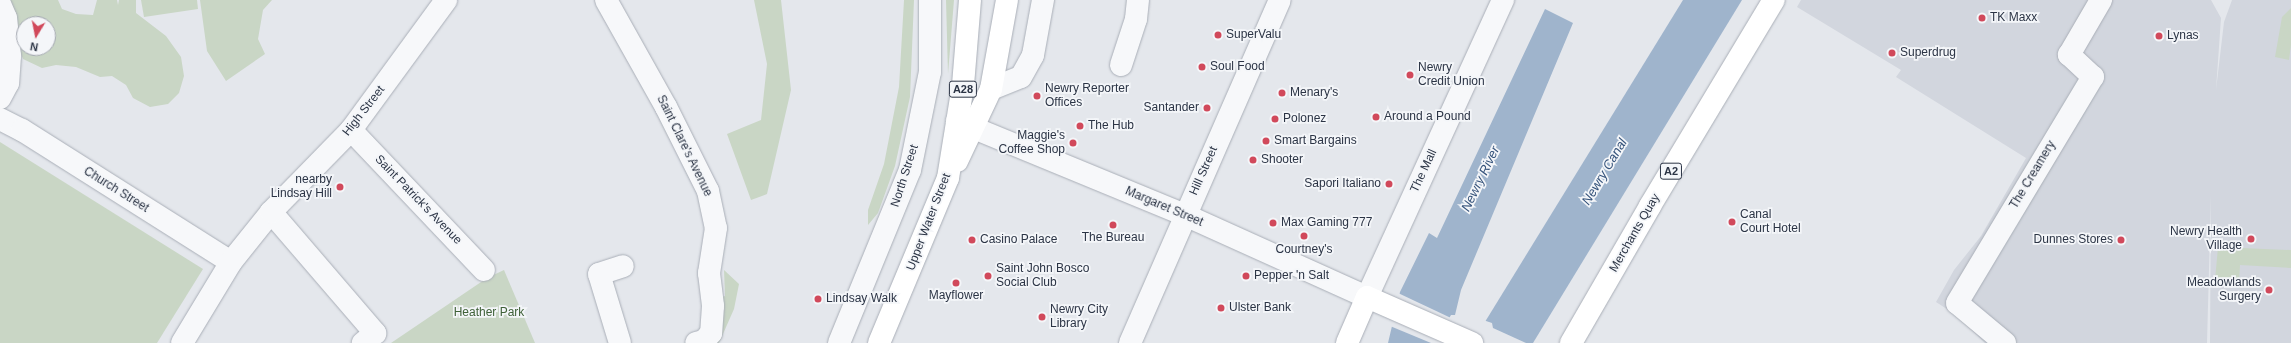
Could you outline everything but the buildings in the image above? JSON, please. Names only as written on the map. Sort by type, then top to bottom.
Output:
[{"type":"main road","name":"Upper Water Street","points":[[879,343],[948,178],[966,125],[970,0]]},
{"type":"main road","name":"A28","points":[[966,125],[991,89],[1007,0]]},
{"type":"main road","name":"Merchants Quay","points":[[1572,343],[1650,206],[1774,0]]},
{"type":"main road","points":[[1367,297],[1471,343]]},
{"type":"main road","name":"The Mall","points":[[1346,343],[1367,297]]},
{"type":"street","name":"High Street","points":[[182,343],[231,262],[271,212],[351,130],[446,0]]},
{"type":"street","name":"Saint Clare's Avenue","points":[[606,0],[666,107],[708,191],[716,228],[709,273],[713,306],[711,333],[704,341],[696,343]]},
{"type":"street","name":"North Street","points":[[839,343],[910,170],[930,72],[930,0]]},
{"type":"street","points":[[991,89],[1021,77],[1033,54],[1043,0]]},
{"type":"street","points":[[1121,65],[1136,19],[1138,0]]},
{"type":"street","name":"Hill Street","points":[[1130,343],[1280,0]]},
{"type":"street","name":"The Mall","points":[[1367,297],[1503,0]]},
{"type":"street","name":"The Creamery","points":[[2005,343],[1957,303],[2093,77],[2069,55],[2102,0]]},
{"type":"street","points":[[0,4],[6,18],[10,56],[8,83],[0,98]]},
{"type":"street","name":"Church Street","points":[[0,119],[22,130],[231,262]]},
{"type":"street","name":"Margaret Street","points":[[966,125],[1185,215],[1367,297]]},
{"type":"street","name":"Saint Patrick's Avenue","points":[[351,130],[484,270]]},
{"type":"street","points":[[271,212],[376,333],[363,343]]},
{"type":"street","points":[[620,343],[599,274],[624,266]]},
{"type":"shaded area","points":[[1801,0],[2211,0],[2221,18],[2216,90],[2224,22],[2232,0],[2291,0],[2291,343],[2210,343],[2211,195],[2207,343],[1985,343],[1956,315],[1936,302],[1954,270],[1981,236],[2026,158],[1896,77],[1901,70],[1797,7]]},
{"type":"green space","points":[[9,0],[58,0],[62,9],[76,14],[93,15],[97,0],[117,0],[118,5],[119,0],[136,0],[136,13],[166,36],[181,57],[184,76],[179,93],[168,104],[150,107],[133,98],[126,85],[112,76],[100,77],[76,67],[56,65],[42,68],[23,59],[22,56],[56,56],[56,16],[16,16],[16,42]]},
{"type":"green space","points":[[141,0],[197,0],[198,9],[144,17]]},
{"type":"green space","points":[[200,0],[272,0],[263,10],[258,39],[265,54],[226,81],[207,51]]},
{"type":"green space","points":[[754,0],[781,0],[791,90],[767,194],[751,200],[727,134],[761,120],[767,64]]},
{"type":"green space","points":[[904,0],[914,0],[910,97],[895,166],[878,213],[868,225],[868,210],[884,164],[899,87]]},
{"type":"green space","points":[[946,0],[954,0],[948,74]]},
{"type":"green space","points":[[2291,8],[2291,45],[2289,60],[2275,57],[2282,17]]},
{"type":"green space","points":[[0,142],[203,269],[157,343],[0,343]]},
{"type":"green space","points":[[2218,247],[2291,250],[2291,268],[2240,265],[2239,282],[2215,280]]},
{"type":"green space","name":"Heather Park","points":[[504,270],[535,343],[391,343],[487,278]]},
{"type":"green space","points":[[724,270],[739,284],[734,309],[719,343],[715,343],[721,297],[725,296]]},
{"type":"water","name":"Newry Canal","points":[[1683,0],[1742,0],[1533,343],[1472,343]]},
{"type":"water","name":"Newry River","points":[[1545,9],[1573,23],[1461,290],[1455,315],[1451,315],[1435,343],[1388,343],[1400,292],[1429,233],[1437,238]]},
{"type":"pier","points":[[1398,293],[1451,318],[1437,343],[1431,343],[1390,326]]},
{"type":"pier","points":[[1483,320],[1492,323],[1493,328],[1526,343],[1470,343]]},
{"type":"place","name":"TK Maxx","points":[[1982,18]]},
{"type":"place","name":"SuperValu","points":[[1218,35]]},
{"type":"place","name":"Lynas","points":[[2159,36]]},
{"type":"place","name":"Superdrug","points":[[1892,53]]},
{"type":"place","name":"Soul Food","points":[[1202,67]]},
{"type":"place","name":"Newry Credit Union","points":[[1410,75]]},
{"type":"place","name":"Menary's","points":[[1282,93]]},
{"type":"place","name":"Newry Reporter Offices","points":[[1037,96]]},
{"type":"place","name":"Santander","points":[[1207,108]]},
{"type":"place","name":"Around a Pound","points":[[1376,117]]},
{"type":"place","name":"Polonez","points":[[1275,119]]},
{"type":"place","name":"The Hub","points":[[1080,126]]},
{"type":"place","name":"Smart Bargains","points":[[1266,141]]},
{"type":"place","name":"Maggie's Coffee Shop","points":[[1073,143]]},
{"type":"place","name":"Shooter","points":[[1253,160]]},
{"type":"place","name":"Sapori Italiano","points":[[1389,184]]},
{"type":"place","name":"nearby Lindsay Hill","points":[[340,187]]},
{"type":"place","name":"Canal Court Hotel","points":[[1732,222]]},
{"type":"place","name":"Max Gaming 777","points":[[1273,223]]},
{"type":"place","name":"The Bureau","points":[[1113,225]]},
{"type":"place","name":"Courtney's","points":[[1304,236]]},
{"type":"place","name":"Newry Health Village","points":[[2251,239]]},
{"type":"place","name":"Casino Palace","points":[[972,240]]},
{"type":"place","name":"Dunnes Stores","points":[[2121,240]]},
{"type":"place","name":"Saint John Bosco Social Club","points":[[988,276]]},
{"type":"place","name":"Pepper 'n Salt","points":[[1246,276]]},
{"type":"place","name":"Mayflower","points":[[956,283]]},
{"type":"place","name":"Meadowlands Surgery","points":[[2269,290]]},
{"type":"place","name":"Lindsay Walk","points":[[818,299]]},
{"type":"place","name":"Ulster Bank","points":[[1221,308]]},
{"type":"place","name":"Newry City Library","points":[[1042,317]]}]
